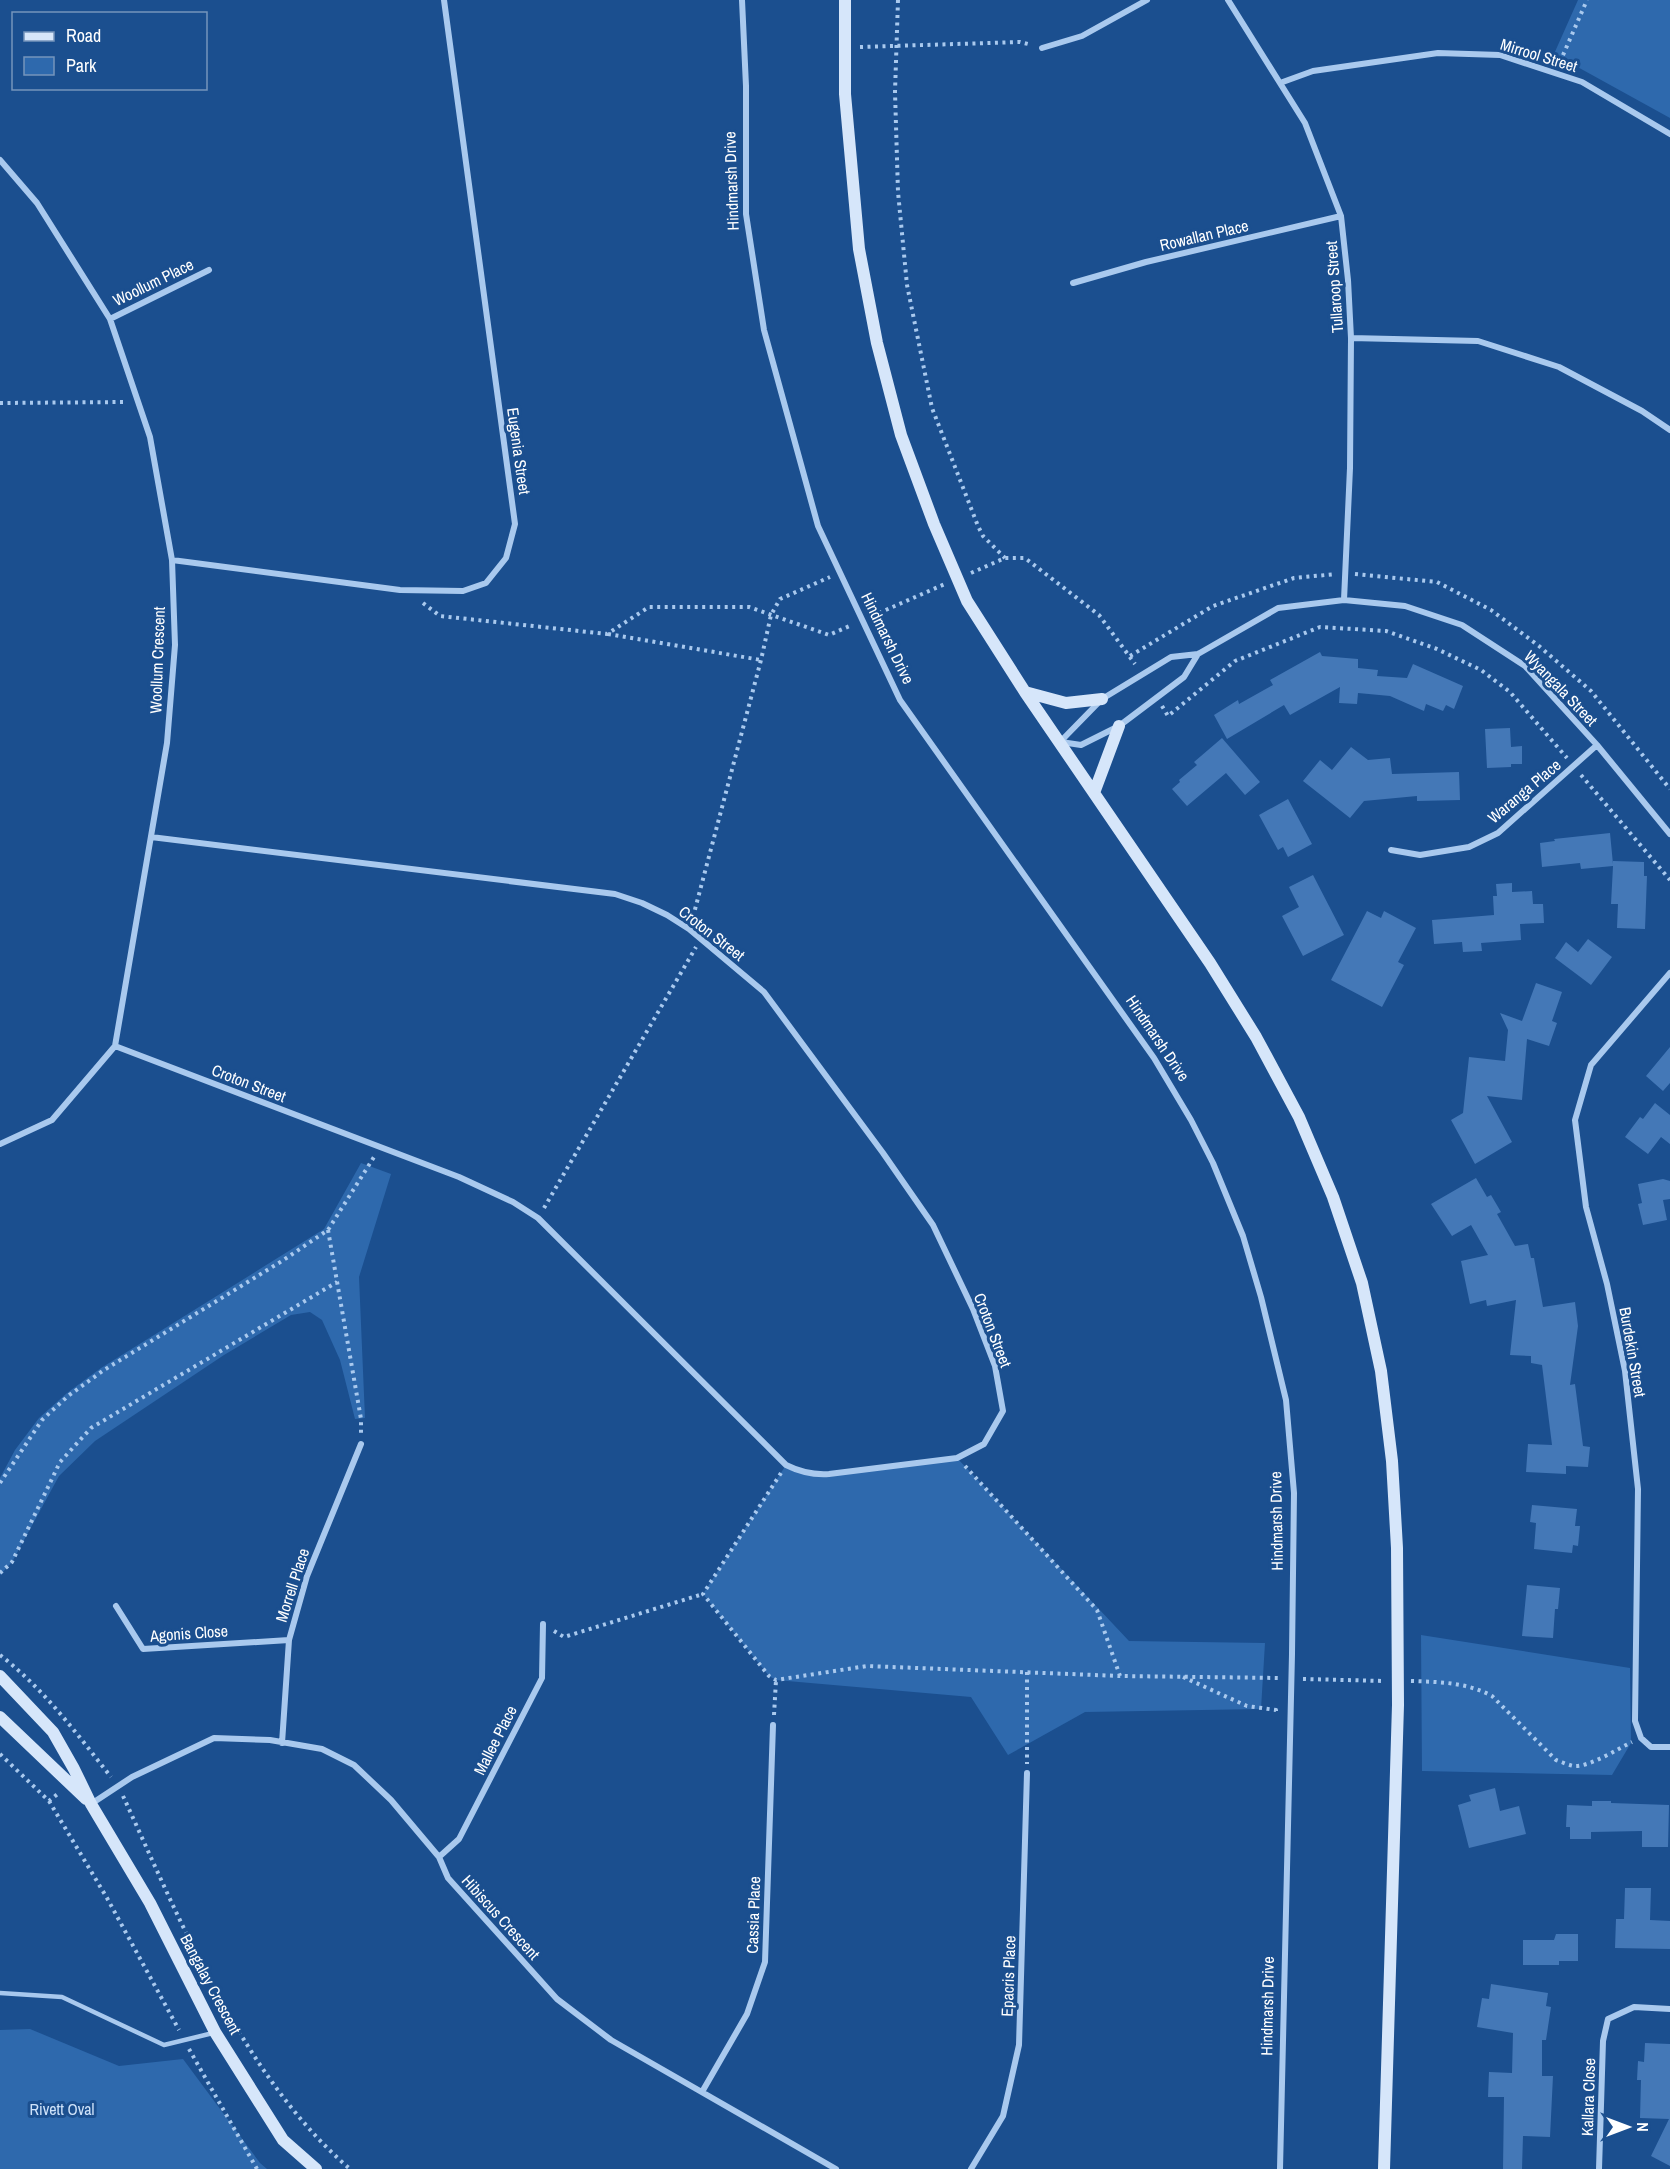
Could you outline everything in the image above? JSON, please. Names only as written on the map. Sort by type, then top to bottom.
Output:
[{"type":"main road","points":[[845,0],[845,94],[860,249],[877,343],[901,435],[951,565],[967,601],[1025,692],[1210,963],[1256,1037],[1299,1117],[1333,1197],[1362,1283],[1381,1371],[1392,1461],[1397,1548],[1398,1705],[1384,2169]]},
{"type":"main road","points":[[1025,692],[1066,704],[1102,699]]},
{"type":"main road","points":[[1094,793],[1119,726]]},
{"type":"main road","name":"Bangalay Crescent","points":[[0,1676],[53,1732],[91,1804],[150,1903],[215,2032],[283,2140],[316,2169]]},
{"type":"main road","name":"Bangalay Crescent","points":[[0,1717],[91,1804]]},
{"type":"street","name":"Eugenia Street","points":[[172,560],[406,590],[463,591],[486,584],[506,558],[515,524],[444,0]]},
{"type":"street","name":"Hindmarsh Drive","points":[[742,0],[746,86],[746,214],[764,330],[818,526],[900,700],[1154,1058],[1191,1120],[1213,1163],[1239,1225],[1261,1297],[1286,1400],[1294,1493],[1280,2169]]},
{"type":"street","points":[[1042,48],[1082,36],[1147,0]]},
{"type":"street","name":"Tullaroop Street","points":[[1228,0],[1305,123],[1341,216],[1351,338],[1350,468],[1344,600]]},
{"type":"street","name":"Mirrool Street","points":[[1280,82],[1314,71],[1438,53],[1500,55],[1582,82],[1670,134]]},
{"type":"street","name":"Woollum Crescent","points":[[0,160],[37,203],[110,319],[150,437],[172,560],[175,645],[166,742],[115,1046]]},
{"type":"street","name":"Rowallan Place","points":[[1073,283],[1146,262],[1341,216]]},
{"type":"street","name":"Woollum Place","points":[[110,319],[209,270]]},
{"type":"street","points":[[1351,338],[1478,341],[1560,367],[1642,411],[1670,430]]},
{"type":"street","name":"Wyangala Street","points":[[1059,742],[1102,699],[1171,657],[1198,654],[1278,608],[1344,600],[1405,606],[1462,625],[1525,666],[1598,746],[1670,834]]},
{"type":"street","name":"Wyangala Street","points":[[1059,742],[1081,745],[1119,726],[1184,677],[1198,654]]},
{"type":"street","name":"Waranga Place","points":[[1391,850],[1420,855],[1469,847],[1497,833],[1598,746]]},
{"type":"street","name":"Croton Street","points":[[115,1046],[459,1177],[513,1202],[538,1218],[786,1465],[798,1471],[820,1475],[957,1458],[984,1444],[1003,1411],[995,1366],[973,1309],[933,1225],[764,992],[689,929],[642,903],[615,894],[151,837]]},
{"type":"street","name":"Burdekin Street","points":[[1641,1738],[1635,1721],[1638,1490],[1625,1371],[1586,1207],[1575,1120],[1591,1065],[1670,973]]},
{"type":"street","points":[[0,1144],[52,1120],[115,1046]]},
{"type":"street","name":"Morrell Place","points":[[282,1743],[289,1640],[307,1576],[361,1444]]},
{"type":"street","name":"Agonis Close","points":[[116,1606],[142,1649],[289,1640]]},
{"type":"street","name":"Mallee Place","points":[[439,1857],[459,1839],[542,1678],[543,1624]]},
{"type":"street","name":"Cassia Place","points":[[702,2092],[747,2014],[765,1962],[773,1725]]},
{"type":"street","name":"Hibiscus Crescent","points":[[91,1804],[132,1777],[214,1738],[270,1740],[322,1749],[354,1766],[391,1800],[439,1857],[448,1878],[557,1999],[611,2040],[836,2169]]},
{"type":"street","points":[[1641,1738],[1651,1747],[1670,1747]]},
{"type":"street","name":"Epacris Place","points":[[971,2169],[1003,2116],[1019,2045],[1027,1773]]},
{"type":"street","name":"Kallara Close","points":[[1599,2169],[1603,2041],[1608,2019],[1634,2007],[1670,2009]]},
{"type":"lane","points":[[0,1993],[62,1997],[164,2045],[215,2032]]},
{"type":"path","points":[[898,0],[895,92],[898,192],[907,285],[932,408],[978,526],[983,536],[1005,558]]},
{"type":"path","points":[[1555,73],[1587,0]]},
{"type":"path","points":[[845,48],[1020,42],[1042,48]]},
{"type":"path","points":[[0,404],[138,402]]},
{"type":"path","points":[[961,577],[1005,558],[1025,558],[1099,615],[1130,656],[1213,606],[1294,578],[1326,573],[1437,582],[1491,610],[1539,646],[1591,691],[1670,789]]},
{"type":"path","points":[[689,929],[771,615],[780,599],[840,573]]},
{"type":"path","points":[[607,634],[650,607],[749,607],[829,635],[950,582]]},
{"type":"path","points":[[406,590],[441,616],[607,634],[761,660]]},
{"type":"path","points":[[1168,716],[1235,661],[1320,627],[1386,631],[1437,649],[1481,670],[1510,692],[1670,880]]},
{"type":"path","points":[[538,1218],[701,939]]},
{"type":"path","points":[[0,1483],[42,1420],[68,1396],[104,1370],[282,1261],[328,1230],[380,1147]]},
{"type":"path","points":[[328,1230],[361,1419],[361,1444]]},
{"type":"path","points":[[0,1573],[12,1562],[60,1462],[91,1428],[337,1282]]},
{"type":"path","points":[[957,1458],[1097,1610],[1120,1676]]},
{"type":"path","points":[[543,1624],[564,1637],[703,1594],[786,1465]]},
{"type":"path","points":[[703,1594],[769,1676],[776,1680],[867,1666],[1120,1676],[1289,1678]]},
{"type":"path","points":[[1027,1672],[1027,1773]]},
{"type":"path","points":[[1181,1676],[1247,1706],[1276,1710],[1276,1721]]},
{"type":"path","points":[[1300,1679],[1395,1681]]},
{"type":"path","points":[[773,1725],[776,1680]]},
{"type":"path","points":[[1406,1681],[1449,1683],[1480,1690],[1492,1696],[1556,1760],[1567,1764],[1576,1766],[1586,1764],[1641,1738]]},
{"type":"path","points":[[118,1786],[187,1935],[246,2046],[297,2113],[350,2169]]},
{"type":"path","points":[[49,1801],[108,1898],[184,2040],[257,2169]]},
{"type":"green space","points":[[1578,0],[1670,0],[1670,118],[1554,54]]},
{"type":"green space","points":[[361,1163],[391,1174],[359,1277],[365,1418],[355,1419],[340,1360],[322,1320],[310,1312],[291,1315],[224,1355],[95,1441],[59,1476],[12,1562],[0,1575],[0,1478],[15,1450],[39,1418],[67,1393],[101,1368],[324,1229]]},
{"type":"green space","points":[[957,1458],[1129,1641],[1265,1643],[1261,1709],[1085,1712],[1008,1755],[971,1697],[776,1680],[769,1676],[703,1594],[786,1465],[811,1474]]},
{"type":"green space","points":[[1421,1635],[1630,1668],[1631,1743],[1612,1775],[1422,1771]]},
{"type":"green space","name":"Rivett Oval","points":[[30,2029],[119,2066],[183,2059],[260,2163],[267,2169],[0,2169],[0,2030]]},
{"type":"building","points":[[1320,652],[1322,656],[1358,659],[1358,668],[1378,670],[1377,676],[1407,678],[1413,664],[1463,686],[1454,709],[1446,705],[1443,711],[1426,704],[1424,711],[1390,696],[1358,693],[1357,704],[1339,703],[1340,687],[1290,715],[1284,705],[1227,739],[1214,715],[1238,700],[1239,704],[1273,685],[1270,680]]},
{"type":"building","points":[[1510,728],[1511,747],[1522,746],[1522,764],[1487,768],[1485,729]]},
{"type":"building","points":[[1222,738],[1260,782],[1245,795],[1226,773],[1187,806],[1172,789],[1197,765],[1194,762]]},
{"type":"building","points":[[1351,747],[1368,760],[1390,758],[1392,774],[1459,772],[1460,800],[1417,801],[1417,796],[1364,801],[1350,818],[1303,781],[1320,760],[1332,770]]},
{"type":"building","points":[[1288,799],[1312,844],[1288,857],[1283,847],[1278,850],[1259,815]]},
{"type":"building","points":[[1610,833],[1613,864],[1613,861],[1644,862],[1644,876],[1647,876],[1645,929],[1617,928],[1618,904],[1611,904],[1613,866],[1581,869],[1580,863],[1542,867],[1540,843],[1555,841],[1554,839]]},
{"type":"building","points":[[1313,875],[1344,935],[1303,956],[1282,916],[1299,907],[1289,887]]},
{"type":"building","points":[[1512,883],[1512,892],[1532,891],[1533,904],[1543,904],[1544,923],[1520,924],[1521,940],[1481,943],[1482,951],[1463,952],[1462,942],[1434,944],[1432,920],[1494,915],[1493,896],[1497,896],[1496,884]]},
{"type":"building","points":[[1367,911],[1381,918],[1384,911],[1416,928],[1398,962],[1404,965],[1382,1007],[1331,980]]},
{"type":"building","points":[[1588,939],[1612,957],[1591,985],[1555,958],[1566,942],[1578,952]]},
{"type":"building","points":[[1536,983],[1562,992],[1552,1021],[1557,1023],[1549,1046],[1527,1039],[1522,1100],[1487,1096],[1512,1142],[1475,1164],[1451,1120],[1463,1113],[1469,1057],[1505,1061],[1508,1030],[1500,1013],[1522,1021]]},
{"type":"building","points":[[1670,1047],[1670,1083],[1663,1091],[1646,1076]]},
{"type":"building","points":[[1655,1103],[1670,1115],[1670,1144],[1661,1137],[1648,1154],[1625,1137],[1640,1117],[1643,1119]]},
{"type":"building","points":[[1476,1178],[1487,1197],[1491,1195],[1501,1212],[1497,1214],[1515,1246],[1528,1244],[1531,1258],[1534,1258],[1543,1307],[1575,1302],[1578,1326],[1570,1385],[1575,1384],[1583,1446],[1590,1447],[1588,1467],[1566,1466],[1566,1474],[1526,1472],[1528,1444],[1552,1445],[1542,1365],[1531,1363],[1531,1356],[1510,1355],[1516,1300],[1487,1306],[1486,1300],[1470,1304],[1461,1261],[1488,1255],[1471,1225],[1452,1236],[1431,1204]]},
{"type":"building","points":[[1663,1179],[1670,1181],[1670,1199],[1663,1200],[1667,1220],[1643,1225],[1638,1204],[1642,1203],[1638,1184]]},
{"type":"building","points":[[1532,1505],[1577,1509],[1575,1526],[1580,1526],[1578,1546],[1573,1545],[1572,1553],[1534,1549],[1536,1523],[1530,1522]]},
{"type":"building","points":[[1527,1585],[1560,1588],[1558,1609],[1555,1609],[1553,1638],[1522,1636]]},
{"type":"building","points":[[1495,1788],[1500,1811],[1519,1806],[1526,1834],[1469,1848],[1458,1805],[1471,1801],[1469,1795]]},
{"type":"building","points":[[1592,1801],[1669,1805],[1668,1847],[1642,1847],[1642,1831],[1591,1832],[1591,1839],[1570,1839],[1570,1827],[1566,1827],[1567,1805],[1592,1806]]},
{"type":"building","points":[[1625,1888],[1651,1888],[1650,1920],[1670,1921],[1670,1949],[1615,1948],[1616,1919],[1624,1919]]},
{"type":"building","points":[[1556,1934],[1578,1934],[1578,1961],[1559,1961],[1559,1965],[1523,1965],[1523,1940],[1554,1940]]},
{"type":"building","points":[[1491,1984],[1548,1993],[1546,2006],[1551,2007],[1546,2040],[1542,2040],[1542,2076],[1553,2076],[1550,2137],[1523,2136],[1522,2169],[1503,2169],[1504,2097],[1488,2097],[1489,2072],[1512,2073],[1513,2033],[1477,2027],[1482,1998],[1489,1999]]},
{"type":"building","points":[[1645,2043],[1670,2044],[1670,2166],[1651,2156],[1669,2119],[1640,2118],[1641,2080],[1637,2080],[1638,2061],[1644,2062]]}]
